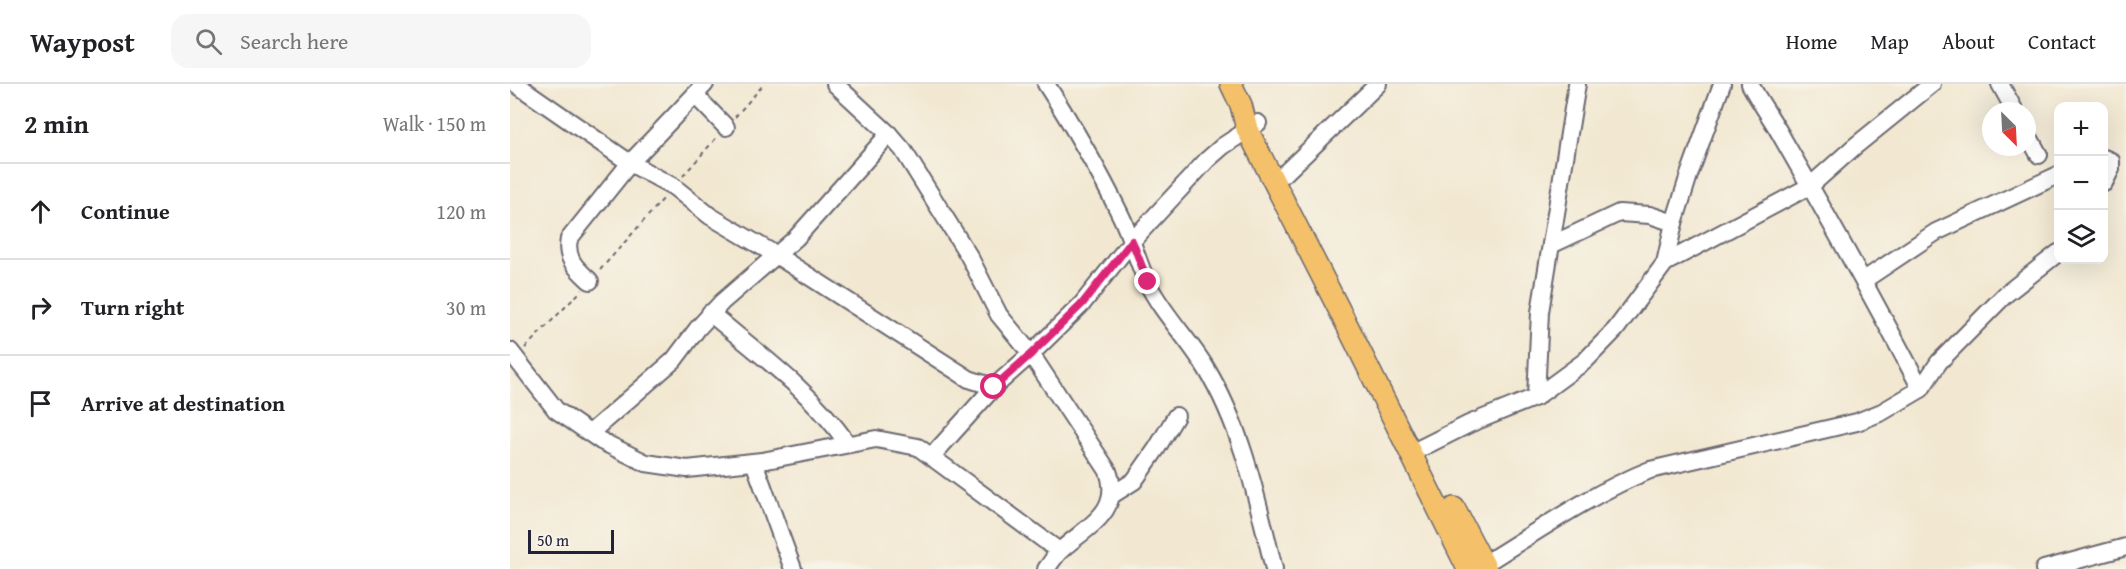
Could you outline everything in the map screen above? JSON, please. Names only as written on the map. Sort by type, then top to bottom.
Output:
[{"type":"main road","points":[[1231,84],[1253,126],[1284,174],[1479,567]]},
{"type":"main road","points":[[1253,126],[1348,327],[1479,567]]},
{"type":"street","points":[[516,84],[630,163],[674,187],[710,216],[776,255],[969,379],[994,387]]},
{"type":"street","points":[[835,84],[889,134],[916,170],[969,256],[999,315],[1031,354],[1108,471],[1112,482],[1112,495],[1104,513],[1059,551],[1046,569]]},
{"type":"street","points":[[1046,84],[1094,162],[1132,241],[1148,282],[1206,367],[1233,422],[1248,464],[1274,569]]},
{"type":"street","points":[[1284,174],[1378,84]]},
{"type":"street","points":[[1536,397],[1540,312],[1578,84]]},
{"type":"street","points":[[1421,448],[1469,424],[1536,397],[1585,361],[1616,329],[1665,263],[1674,223],[1689,175],[1722,84]]},
{"type":"street","points":[[1750,84],[1864,280],[1921,389]]},
{"type":"street","points":[[1665,263],[1810,186],[1932,84]]},
{"type":"street","points":[[2001,84],[2010,102]]},
{"type":"street","points":[[590,281],[571,260],[567,249],[569,239],[630,163],[700,89],[726,127]]},
{"type":"street","points":[[932,456],[994,387],[1082,304],[1132,241],[1207,160],[1253,126]]},
{"type":"street","points":[[590,433],[674,360],[710,314],[796,238],[889,134]]},
{"type":"street","points":[[2036,150],[2039,155]]},
{"type":"street","points":[[1864,280],[1936,232],[2054,177]]},
{"type":"street","points":[[1551,245],[1619,213],[1650,215],[1674,223]]},
{"type":"street","points":[[1479,567],[1630,478],[1666,465],[1857,422],[1882,412],[1921,389],[1939,362],[2006,294],[2054,256]]},
{"type":"street","points":[[710,314],[801,390],[826,415],[847,443]]},
{"type":"street","points":[[512,355],[556,410],[601,441],[646,463],[687,469],[754,462],[876,439],[918,447],[1059,551]]},
{"type":"street","points":[[1112,495],[1134,481],[1176,416]]},
{"type":"street","points":[[754,462],[793,569]]},
{"type":"street","points":[[2044,569],[2126,547]]},
{"type":"path","points":[[512,355],[590,281],[764,84]]},
{"type":"route","points":[[994,387],[1082,304],[1132,241],[1148,282]]}]
